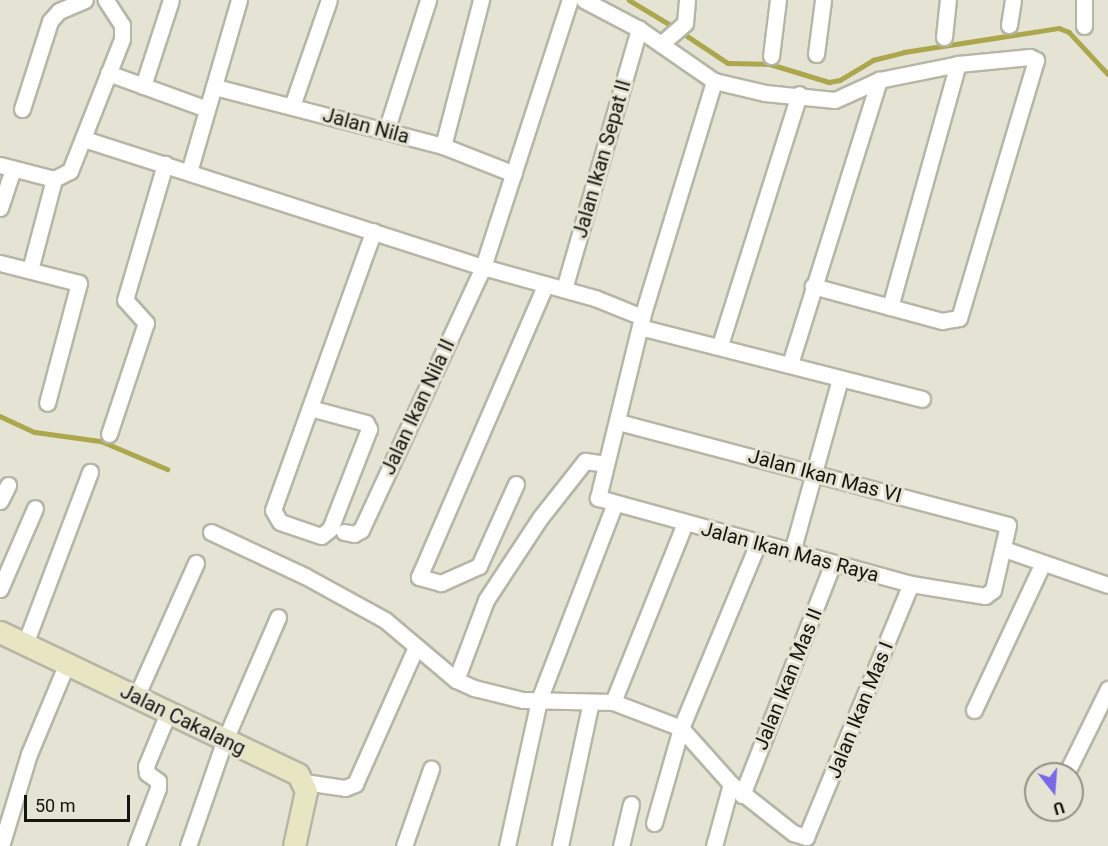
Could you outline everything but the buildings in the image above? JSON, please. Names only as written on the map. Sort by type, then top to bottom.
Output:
[{"type":"street","points":[[22,109],[50,21],[59,11],[85,0]]},
{"type":"street","points":[[0,208],[6,167],[54,179],[70,171],[122,39],[122,25],[106,0]]},
{"type":"street","points":[[143,86],[171,0]]},
{"type":"street","points":[[189,172],[239,0]]},
{"type":"street","points":[[292,106],[329,0]]},
{"type":"street","points":[[386,131],[428,0]]},
{"type":"street","points":[[442,146],[481,0]]},
{"type":"street","points":[[483,267],[570,0]]},
{"type":"street","points":[[584,0],[639,29],[714,81],[765,93],[799,94],[835,100],[879,80],[958,64],[1030,57],[1037,62],[959,318],[942,321],[813,286]]},
{"type":"street","points":[[661,44],[674,36],[685,24],[687,0]]},
{"type":"street","points":[[771,56],[778,0]]},
{"type":"street","points":[[816,54],[823,0]]},
{"type":"street","points":[[944,37],[948,0]]},
{"type":"street","points":[[1009,25],[1012,0]]},
{"type":"street","points":[[1084,0],[1084,26]]},
{"type":"street","name":"Jalan Ikan Sepat II","points":[[564,289],[639,29]]},
{"type":"street","points":[[890,307],[958,64]]},
{"type":"street","points":[[108,73],[207,108]]},
{"type":"street","points":[[790,364],[879,80]]},
{"type":"street","points":[[456,680],[486,600],[540,518],[585,461],[606,464],[641,322],[714,81]]},
{"type":"street","name":"Jalan Nila","points":[[215,87],[442,146],[470,160],[514,174]]},
{"type":"street","points":[[720,345],[799,94]]},
{"type":"street","points":[[84,139],[483,267],[564,289],[641,322],[840,379],[922,399]]},
{"type":"street","points":[[109,434],[146,323],[145,317],[127,306],[126,300],[165,164]]},
{"type":"street","points":[[30,270],[54,179]]},
{"type":"street","points":[[310,408],[366,423],[369,429],[330,529],[323,536],[280,522],[273,511],[310,408],[374,231]]},
{"type":"street","points":[[0,263],[75,279],[79,284],[47,403]]},
{"type":"street","name":"Jalan Ikan Nila II","points":[[344,532],[354,534],[361,530],[483,267]]},
{"type":"street","points":[[516,484],[478,566],[441,583],[419,577],[546,284]]},
{"type":"street","points":[[792,552],[840,379]]},
{"type":"street","name":"Jalan Ikan Mas VI","points":[[618,422],[1006,524],[1010,529],[1004,549]]},
{"type":"street","name":"Jalan Ikan Mas Raya","points":[[606,464],[598,498],[911,585],[985,596],[993,590],[1004,549]]},
{"type":"street","points":[[25,644],[90,472]]},
{"type":"street","points":[[0,501],[8,485]]},
{"type":"street","points":[[507,846],[539,700],[615,503]]},
{"type":"street","points":[[0,589],[35,508]]},
{"type":"street","points":[[613,702],[685,523]]},
{"type":"street","points":[[211,532],[346,597],[385,620],[410,658],[456,680],[491,694],[539,700],[613,702],[681,728],[736,789]]},
{"type":"street","points":[[654,823],[681,728],[758,543]]},
{"type":"street","points":[[1004,549],[1108,585]]},
{"type":"street","name":"Jalan Ikan Mas II","points":[[714,846],[736,789],[833,563]]},
{"type":"street","points":[[974,710],[1043,563]]},
{"type":"street","points":[[136,697],[196,564]]},
{"type":"street","name":"Jalan Ikan Mas I","points":[[736,789],[793,833],[810,835],[911,585]]},
{"type":"street","points":[[188,846],[224,742],[278,617]]},
{"type":"street","name":"Jalan Cakalang","points":[[0,632],[224,742],[298,774],[304,782]]},
{"type":"street","points":[[294,846],[306,793],[304,782],[345,788],[355,784],[410,658]]},
{"type":"street","points":[[1,846],[29,754],[67,663]]},
{"type":"street","points":[[1072,762],[1108,689]]},
{"type":"street","points":[[561,846],[591,702]]},
{"type":"street","points":[[136,846],[159,784],[146,769],[168,713]]},
{"type":"street","points":[[404,846],[430,769]]},
{"type":"street","points":[[621,846],[630,804]]},
{"type":"waterway","points":[[629,0],[674,27]]},
{"type":"waterway","points":[[681,32],[728,63],[770,64],[829,82],[840,80],[873,60],[904,52],[1059,28],[1069,32],[1108,74]]},
{"type":"waterway","points":[[0,416],[35,432],[101,441],[167,469]]}]
